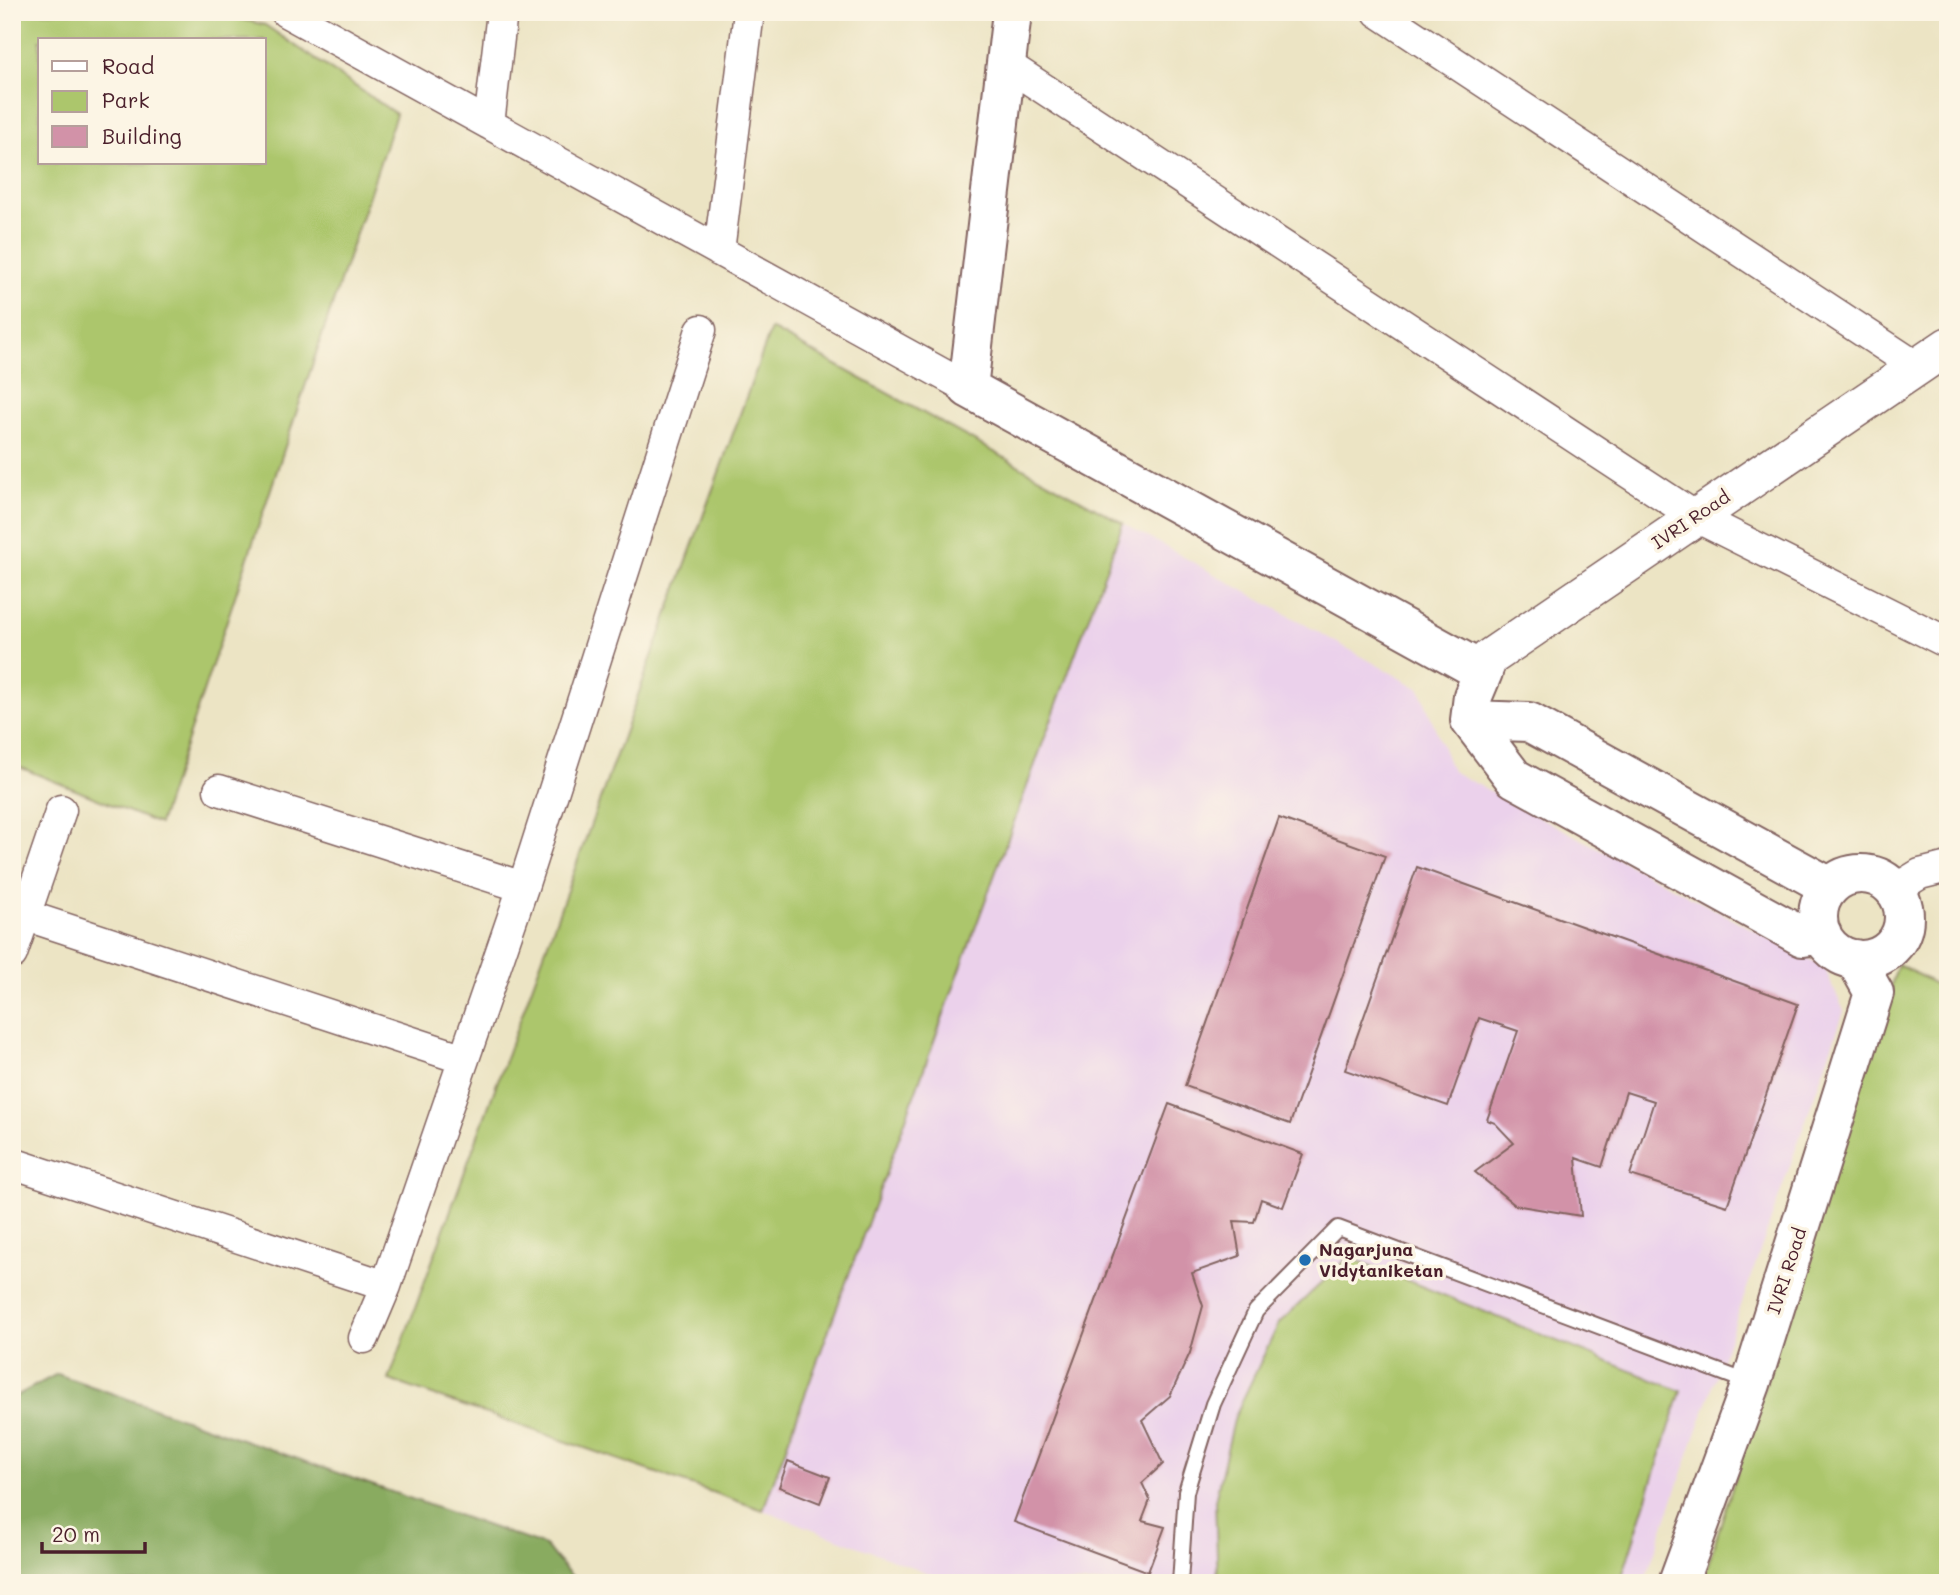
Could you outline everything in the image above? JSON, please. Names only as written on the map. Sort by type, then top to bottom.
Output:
[{"type":"main road","points":[[1012,12],[968,388],[1483,672]]},
{"type":"main road","name":"IVRI Road","points":[[1470,720],[1474,695],[1483,672]]},
{"type":"main road","points":[[1470,720],[1529,722],[1830,887]]},
{"type":"main road","points":[[1470,720],[1514,778],[1803,937],[1822,934],[1818,915],[1822,899],[1830,887],[1841,878],[1861,874],[1882,879],[1900,900],[1904,914],[1902,929],[1885,952],[1871,958],[1855,960]]},
{"type":"main road","name":"IVRI Road","points":[[1678,1583],[1751,1384],[1874,993],[1855,960],[1840,954],[1828,944],[1822,934]]},
{"type":"street","points":[[286,12],[968,388]]},
{"type":"street","points":[[489,124],[502,12]]},
{"type":"street","points":[[719,251],[749,12]]},
{"type":"street","points":[[1378,12],[1938,354]]},
{"type":"street","points":[[1006,64],[1696,517],[1948,643]]},
{"type":"street","points":[[363,1339],[386,1286],[523,887],[701,330]]},
{"type":"street","name":"IVRI Road","points":[[1483,672],[1489,658],[1938,354]]},
{"type":"street","points":[[219,790],[523,887]]},
{"type":"street","points":[[12,954],[19,914],[61,810]]},
{"type":"street","points":[[1894,890],[1920,874],[1948,867]]},
{"type":"street","points":[[19,914],[464,1059]]},
{"type":"street","points":[[12,1163],[386,1286]]},
{"type":"lane","points":[[1180,1583],[1186,1492],[1213,1404],[1256,1311],[1338,1228],[1751,1384]]},
{"type":"shaded area","name":"Nagarjuna Vidytaniketan","points":[[1123,523],[1420,689],[1452,771],[1824,967],[1844,1011],[1644,1583],[954,1583],[763,1510]]},
{"type":"green space","points":[[12,12],[212,12],[265,25],[396,114],[159,824],[12,764]]},
{"type":"green space","points":[[771,329],[1123,523],[763,1510],[389,1380]]},
{"type":"green space","points":[[1898,964],[1948,991],[1948,1583],[1702,1583]]},
{"type":"green space","points":[[1349,1257],[1681,1391],[1620,1583],[1218,1583],[1215,1500],[1235,1416],[1279,1323]]},
{"type":"green space","points":[[57,1374],[545,1546],[578,1583],[12,1583],[12,1398]]},
{"type":"building","points":[[1279,818],[1385,856],[1290,1124],[1185,1086]]},
{"type":"building","points":[[1417,867],[1798,1004],[1727,1206],[1630,1175],[1654,1101],[1626,1092],[1602,1167],[1576,1158],[1581,1216],[1515,1205],[1475,1172],[1514,1143],[1495,1123],[1487,1120],[1518,1031],[1479,1018],[1448,1106],[1345,1070]]},
{"type":"building","points":[[1169,1104],[1303,1154],[1283,1207],[1261,1199],[1254,1222],[1234,1221],[1240,1256],[1192,1273],[1203,1306],[1190,1353],[1170,1396],[1142,1420],[1163,1464],[1142,1483],[1150,1500],[1142,1521],[1165,1527],[1148,1572],[1014,1522]]},
{"type":"building","points":[[788,1461],[830,1477],[820,1503],[779,1487]]},
{"type":"place","name":"Nagarjuna Vidytaniketan","points":[[1305,1260]]}]
